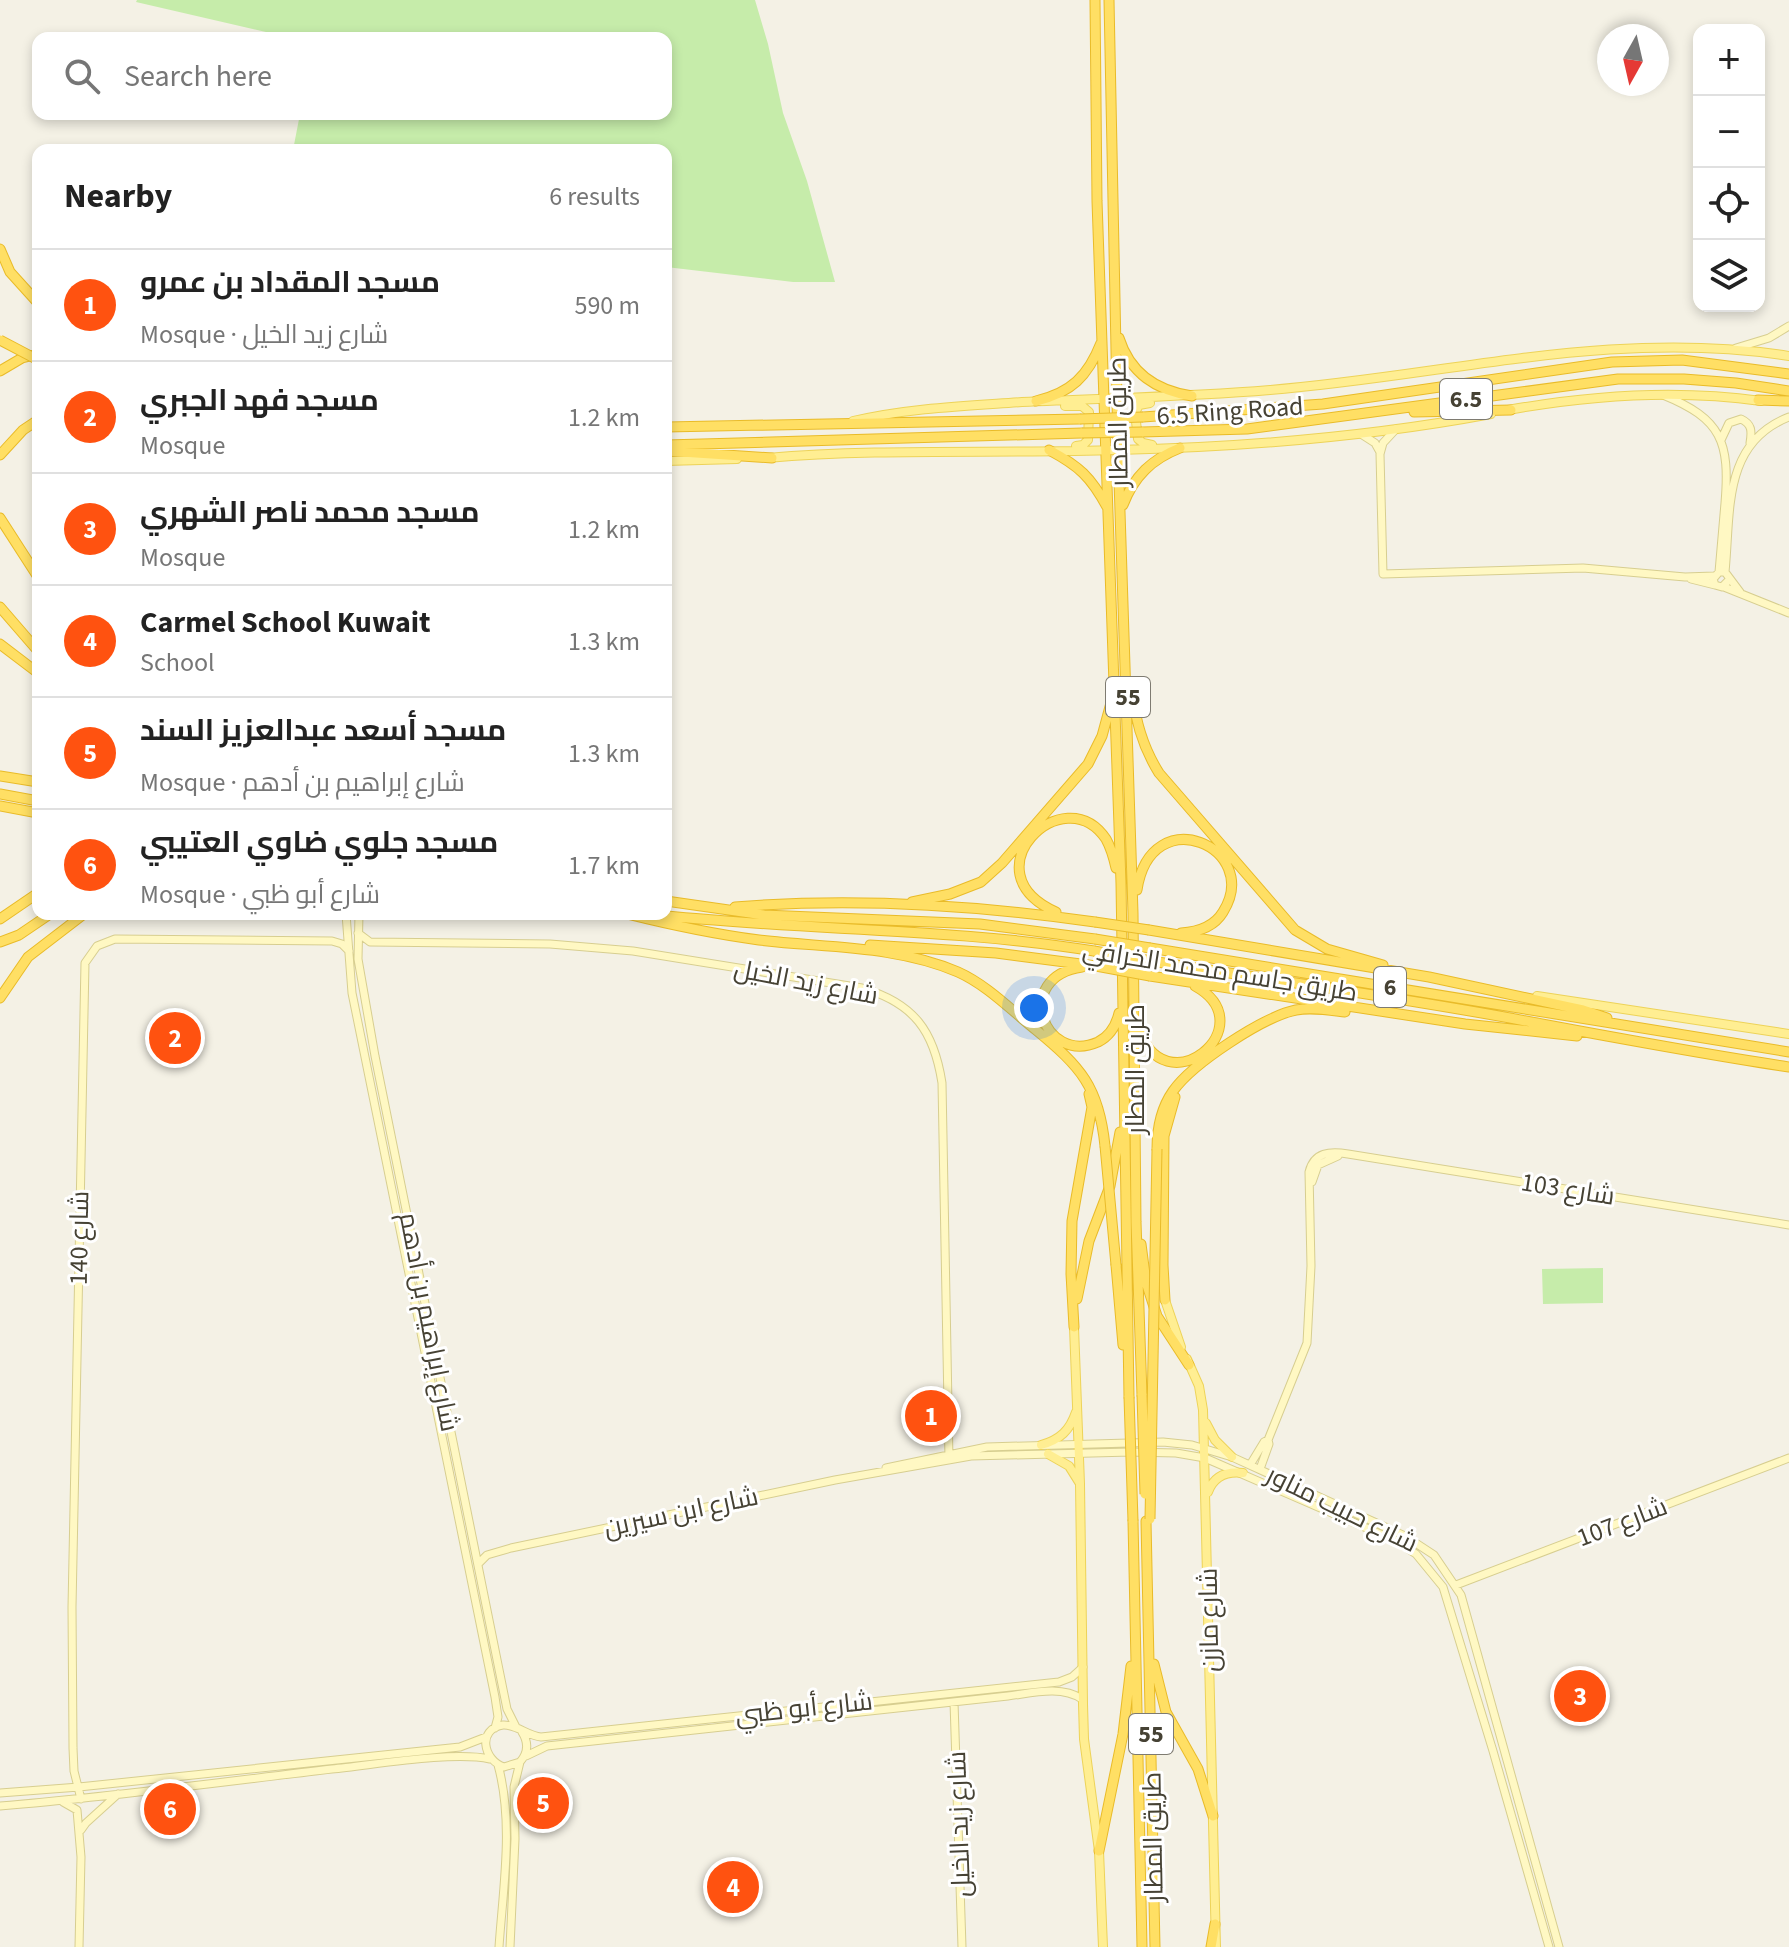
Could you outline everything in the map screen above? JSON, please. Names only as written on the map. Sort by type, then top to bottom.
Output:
[{"type":"highway","name":"طريق المطار","points":[[1093,0],[1121,883],[1142,1947]]},
{"type":"highway","name":"طريق المطار","points":[[1112,0],[1118,450],[1133,913],[1136,1222],[1148,1520],[1155,1947]]},
{"type":"highway","points":[[0,249],[10,272],[32,296]]},
{"type":"highway","points":[[1116,328],[1122,348],[1143,377],[1166,390],[1192,396]]},
{"type":"highway","points":[[1036,401],[1068,390],[1083,378],[1094,362],[1104,336]]},
{"type":"highway","points":[[0,340],[32,354]]},
{"type":"highway","points":[[0,371],[22,358],[32,357]]},
{"type":"highway","name":"6.5 Ring Road","points":[[672,427],[1143,417],[1323,404],[1612,362],[1682,360],[1786,373]]},
{"type":"highway","name":"6.5 Ring Road","points":[[672,445],[1247,429],[1618,379],[1710,381],[1789,391]]},
{"type":"highway","points":[[1758,400],[1789,404]]},
{"type":"highway","points":[[1379,413],[1511,410]]},
{"type":"highway","points":[[0,455],[32,425]]},
{"type":"highway","points":[[1120,512],[1127,493],[1143,471],[1164,454],[1180,448]]},
{"type":"highway","points":[[1049,450],[1071,462],[1094,481],[1108,509]]},
{"type":"highway","points":[[672,451],[772,458]]},
{"type":"highway","points":[[0,518],[32,568]]},
{"type":"highway","points":[[0,607],[32,644]]},
{"type":"highway","points":[[0,644],[32,668]]},
{"type":"highway","points":[[1126,645],[1135,715],[1148,756],[1183,802],[1295,930],[1327,949],[1429,977],[1583,1010],[1629,1026]]},
{"type":"highway","points":[[907,903],[950,894],[981,882],[1002,863],[1088,764],[1102,736],[1114,692]]},
{"type":"highway","points":[[0,776],[32,781]]},
{"type":"highway","points":[[0,794],[32,800]]},
{"type":"highway","points":[[0,806],[32,812]]},
{"type":"highway","points":[[1070,918],[1040,904],[1027,891],[1022,880],[1024,844],[1038,828],[1068,819],[1096,828],[1110,847],[1121,883]]},
{"type":"highway","points":[[1133,913],[1140,874],[1152,852],[1173,840],[1183,839],[1194,839],[1215,850],[1228,866],[1232,889],[1222,914],[1215,922],[1193,932],[1161,933]]},
{"type":"highway","points":[[0,919],[32,897]]},
{"type":"highway","name":"طريق جاسم محمد الخرافي","points":[[672,902],[764,915],[980,924],[1095,939],[1789,1052]]},
{"type":"highway","points":[[719,909],[770,904],[907,903],[1070,918],[1429,977]]},
{"type":"highway","name":"طريق جاسم محمد الخرافي","points":[[672,917],[727,923],[987,937],[1094,951],[1531,1022],[1789,1070]]},
{"type":"highway","points":[[4,941],[42,920]]},
{"type":"highway","points":[[0,998],[28,957],[76,920]]},
{"type":"highway","points":[[655,920],[720,934],[866,949],[910,957],[961,973],[1000,1000],[1059,1049],[1088,1082],[1099,1105],[1129,1396]]},
{"type":"highway","points":[[810,944],[917,946],[996,953],[1095,965],[1393,1014],[1624,1041]]},
{"type":"highway","points":[[1095,965],[1067,969],[1047,986],[1042,1013],[1048,1029],[1056,1037],[1072,1045],[1084,1046],[1104,1038],[1117,1024],[1123,990]]},
{"type":"highway","points":[[1134,1012],[1144,1043],[1156,1055],[1184,1062],[1200,1056],[1215,1041],[1218,1012],[1205,993],[1188,982]]},
{"type":"highway","points":[[1148,1520],[1157,1149],[1163,1108],[1178,1084],[1196,1068],[1257,1026],[1286,1012],[1320,1009],[1393,1014]]},
{"type":"highway","points":[[1074,1327],[1072,1221],[1092,1107],[1091,1096],[1075,1066]]},
{"type":"highway","points":[[1165,1300],[1165,1127],[1172,1102],[1196,1068]]},
{"type":"highway","points":[[1074,1327],[1085,1255],[1110,1186],[1124,1101]]},
{"type":"highway","points":[[1136,1222],[1151,1300],[1157,1316],[1189,1365]]},
{"type":"highway","points":[[1099,1851],[1128,1703],[1136,1618]]},
{"type":"highway","points":[[1149,1634],[1166,1712],[1198,1769],[1213,1816]]},
{"type":"highway","points":[[1213,1947],[1215,1924]]},
{"type":"main road","points":[[841,424],[922,409],[1036,401],[1214,395],[1336,385],[1580,350],[1654,346],[1729,349],[1789,356]]},
{"type":"main road","points":[[672,461],[1180,448],[1358,434],[1553,402],[1661,394],[1758,400]]},
{"type":"main road","points":[[1211,445],[1143,443],[1136,436],[1135,413],[1138,406],[1144,403],[1195,400],[1214,395]]},
{"type":"main road","points":[[1019,450],[1080,446],[1089,438],[1089,412],[1084,406],[1034,406],[1022,402]]},
{"type":"main road","points":[[1487,990],[1787,1033]]},
{"type":"main road","name":"شارع مازن","points":[[1165,1300],[1174,1333],[1203,1399],[1215,1924]]},
{"type":"main road","points":[[1074,1327],[1080,1484],[1082,1699],[1084,1739],[1099,1851],[1102,1945]]},
{"type":"main road","points":[[1041,1445],[1066,1432],[1075,1414],[1076,1403]]},
{"type":"main road","points":[[1204,1419],[1215,1440],[1232,1457]]},
{"type":"main road","points":[[1048,1454],[1069,1466],[1080,1484]]},
{"type":"main road","points":[[1207,1505],[1207,1495],[1217,1479],[1224,1474],[1243,1473]]},
{"type":"street","points":[[1729,349],[1769,338],[1789,326]]},
{"type":"street","points":[[1661,394],[1702,416],[1721,440],[1727,461],[1721,579]]},
{"type":"street","points":[[1721,579],[1740,459],[1749,445],[1773,424],[1789,417]]},
{"type":"street","points":[[1721,440],[1729,423],[1741,419],[1752,432],[1749,445]]},
{"type":"street","points":[[1396,429],[1383,443],[1380,454],[1383,574],[1583,568],[1721,579],[1740,592],[1789,613]]},
{"type":"street","points":[[1358,434],[1375,443],[1380,454]]},
{"type":"street","name":"شارع إبراهيم بن أدهم","points":[[346,920],[355,1007],[495,1697],[498,1717],[495,1728]]},
{"type":"street","name":"شارع إبراهيم بن أدهم","points":[[359,920],[358,951],[375,1056],[507,1709],[519,1730]]},
{"type":"street","points":[[332,941],[347,932]]},
{"type":"street","points":[[358,933],[370,942],[358,951]]},
{"type":"street","name":"شارع 140","points":[[81,1799],[74,1771],[72,1607],[85,963],[97,946],[115,939],[332,941],[342,944],[349,951]]},
{"type":"street","name":"شارع زيد الخيل","points":[[370,942],[550,944],[633,951],[862,988],[897,1001],[911,1012],[932,1040],[942,1083],[952,1456]]},
{"type":"street","name":"شارع 103","points":[[1260,1469],[1268,1440],[1307,1343],[1311,1266],[1309,1172],[1313,1161],[1327,1153],[1789,1225]]},
{"type":"street","points":[[435,1409],[442,1411],[446,1406]]},
{"type":"street","points":[[439,1425],[443,1421],[449,1422]]},
{"type":"street","name":"شارع 103","points":[[1250,1465],[1268,1440]]},
{"type":"street","name":"شارع حبيب مناور","points":[[1079,1448],[1163,1442],[1205,1448],[1385,1525],[1434,1555],[1461,1595],[1559,1947]]},
{"type":"street","name":"شارع ابن سيرين","points":[[952,1456],[987,1447],[1041,1445],[1079,1448]]},
{"type":"street","name":"شارع ابن سيرين","points":[[487,1555],[876,1472],[901,1463],[952,1456],[1048,1454],[1079,1448]]},
{"type":"street","name":"شارع حبيب مناور","points":[[1079,1448],[1160,1452],[1205,1458],[1394,1540],[1416,1554],[1443,1587],[1549,1947]]},
{"type":"street","name":"شارع 107","points":[[1456,1585],[1789,1458]]},
{"type":"street","points":[[1322,1508],[1326,1505],[1326,1499]]},
{"type":"street","points":[[1332,1513],[1332,1507],[1337,1504]]},
{"type":"street","points":[[474,1547],[487,1555],[478,1564]]},
{"type":"street","points":[[1459,1635],[1465,1637],[1471,1632]]},
{"type":"street","points":[[1463,1649],[1470,1643],[1475,1645]]},
{"type":"street","name":"شارع أبو ظبي","points":[[519,1730],[541,1737],[1059,1682],[1072,1677],[1083,1667]]},
{"type":"street","points":[[1005,1687],[1009,1689],[1008,1696]]},
{"type":"street","name":"شارع أبو ظبي","points":[[522,1760],[532,1751],[547,1746],[1060,1691],[1082,1699]]},
{"type":"street","name":"شارع زيد الخيل","points":[[954,1702],[962,1947]]},
{"type":"street","points":[[807,1708],[805,1713],[809,1718]]},
{"type":"street","points":[[795,1709],[799,1714],[796,1719]]},
{"type":"street","points":[[0,1793],[466,1746],[504,1725],[519,1730],[527,1744],[515,1779],[510,1947]]},
{"type":"street","points":[[488,1736],[485,1748],[490,1759],[498,1765],[509,1767],[522,1760]]},
{"type":"street","points":[[404,1751],[409,1757],[406,1762]]},
{"type":"street","points":[[0,1806],[406,1762],[461,1757],[490,1759]]},
{"type":"street","points":[[498,1765],[504,1786],[506,1839],[499,1947]]},
{"type":"street","points":[[62,1788],[72,1779],[74,1771]]},
{"type":"street","points":[[1500,1776],[1505,1779],[1510,1775]]},
{"type":"street","points":[[81,1799],[102,1785]]},
{"type":"street","points":[[62,1801],[79,1787]]},
{"type":"street","points":[[81,1832],[86,1823],[118,1794]]},
{"type":"street","points":[[62,1801],[77,1810],[81,1832],[79,1947]]},
{"type":"street","points":[[505,1806],[509,1803],[514,1806]]},
{"type":"street","points":[[1535,1898],[1538,1892],[1544,1892]]},
{"type":"green space","points":[[755,0],[783,113],[807,181],[835,282],[793,282],[672,268],[672,144],[294,144],[299,120],[672,120],[672,32],[266,32],[136,2]]},
{"type":"green space","points":[[1603,1268],[1603,1303],[1543,1304],[1542,1269]]},
{"type":"place","name":"مسجد فهد الجبري","points":[[175,1038]]},
{"type":"place","name":"مسجد المقداد بن عمرو","points":[[931,1416]]},
{"type":"place","name":"مسجد محمد ناصر الشهري","points":[[1580,1696]]},
{"type":"place","name":"مسجد أسعد عبدالعزيز السند","points":[[543,1803]]},
{"type":"place","name":"مسجد جلوي ضاوي العتيبي","points":[[170,1809]]},
{"type":"place","name":"Carmel School Kuwait","points":[[733,1887]]}]
